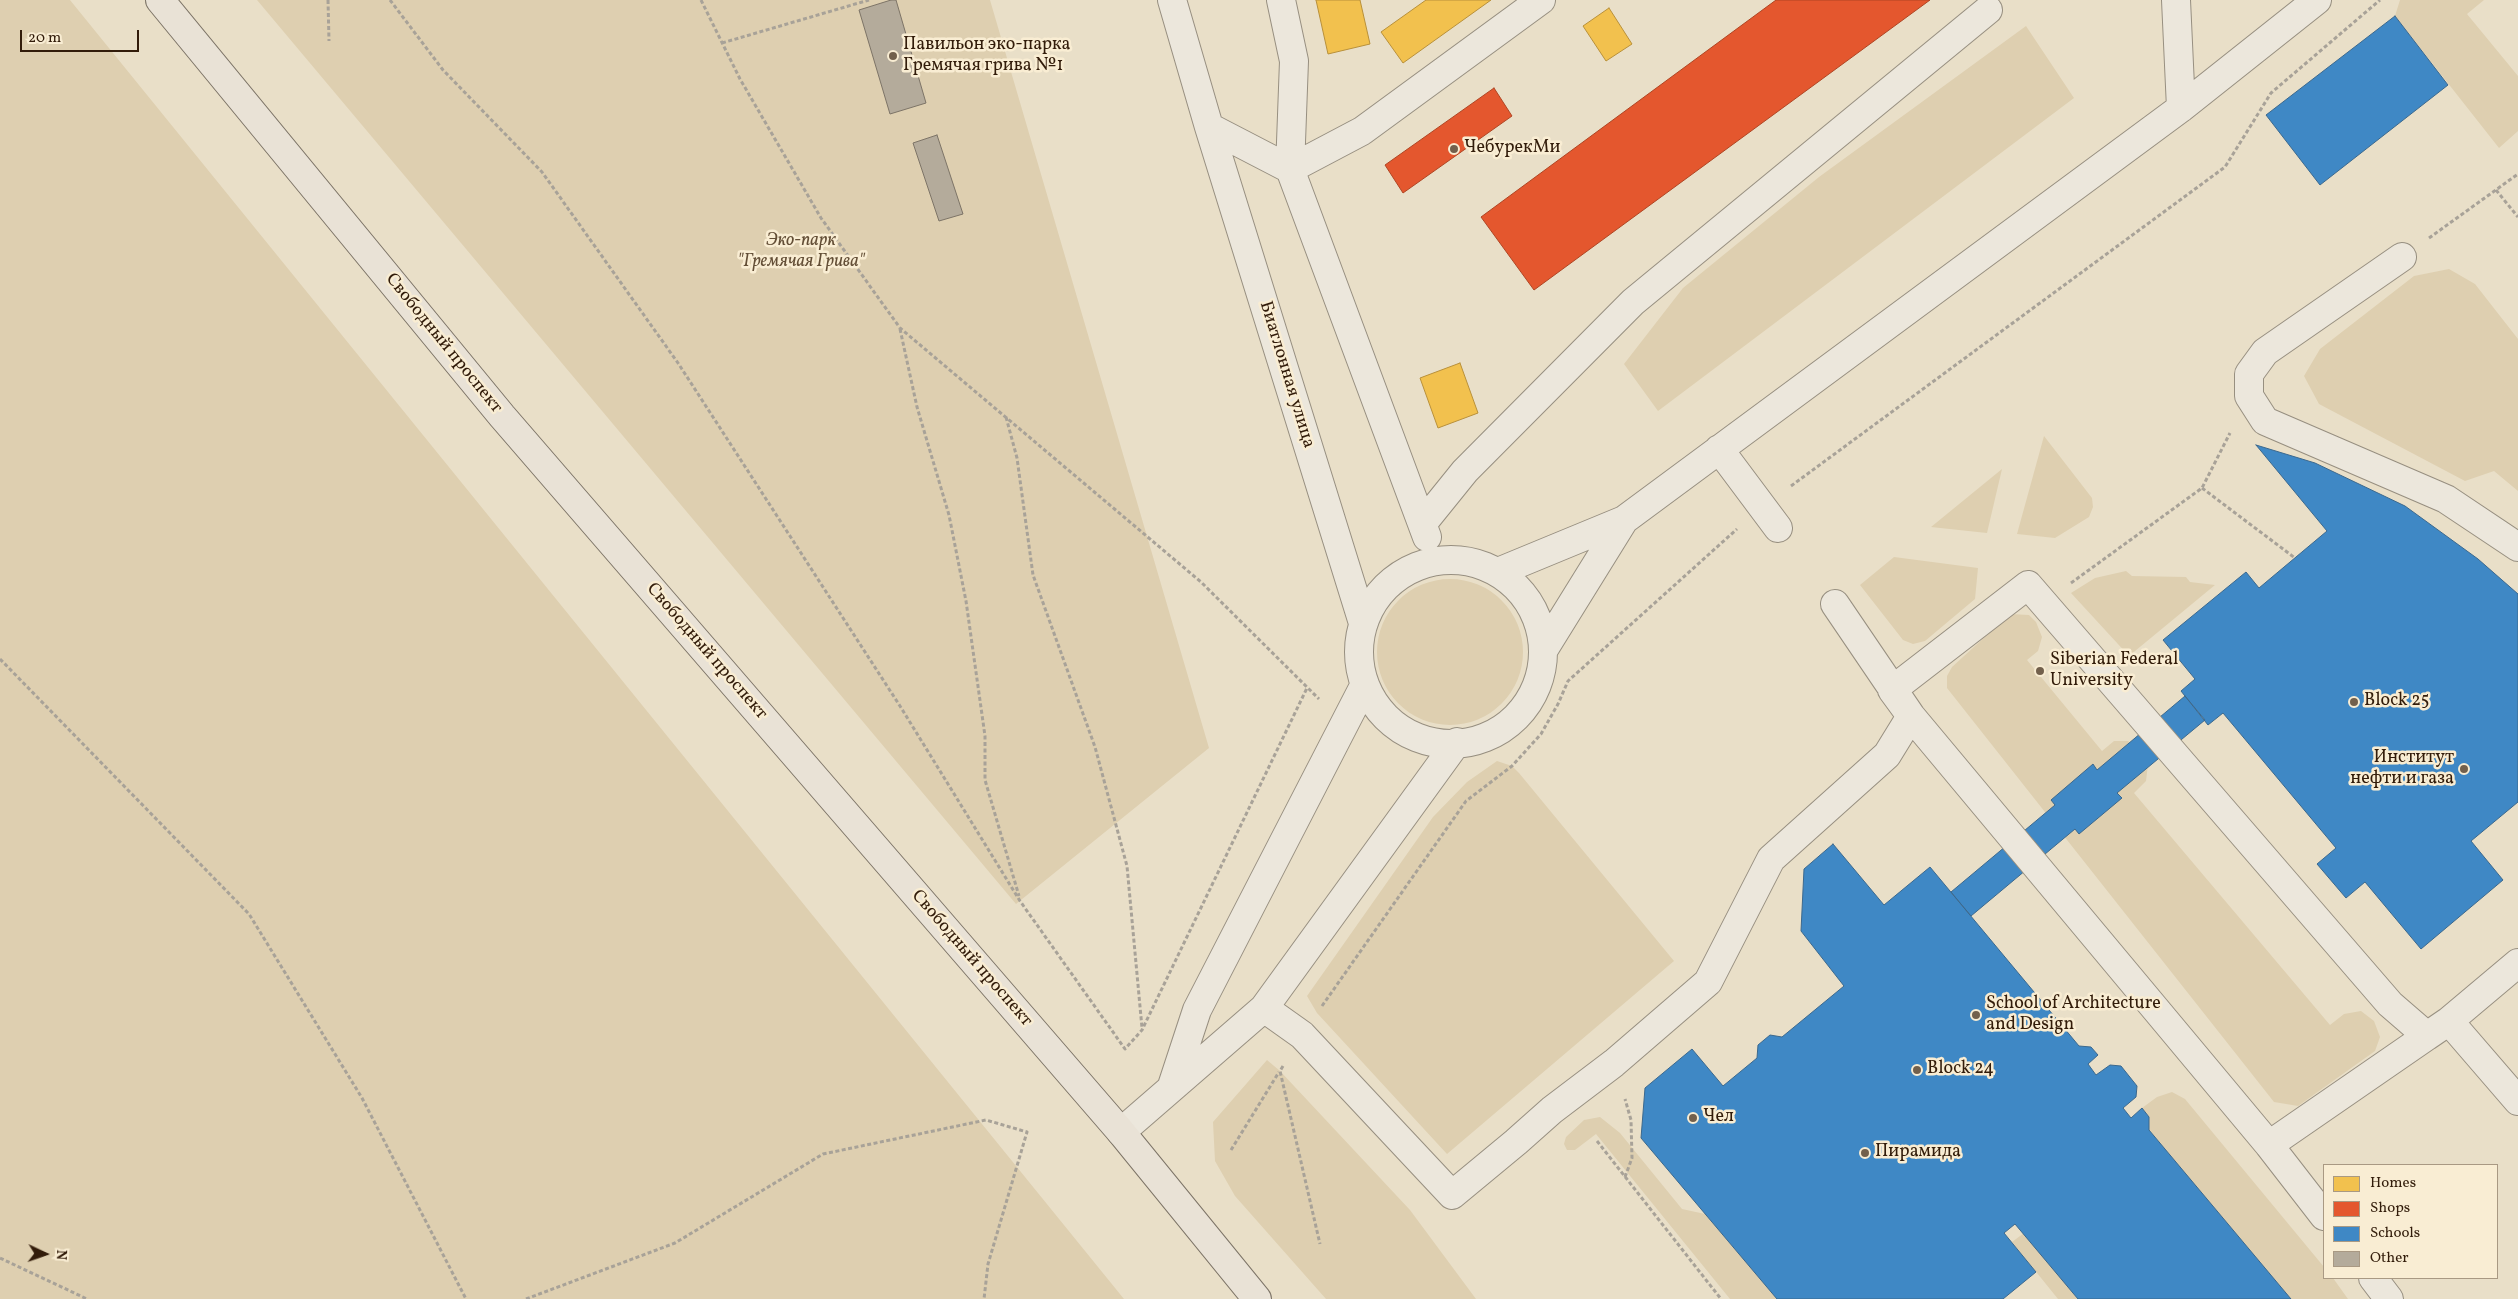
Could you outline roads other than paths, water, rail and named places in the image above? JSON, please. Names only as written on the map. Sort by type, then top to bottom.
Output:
[{"type":"main road","name":"Свободный проспект","points":[[160,0],[502,416],[1120,1132],[1257,1299]]},
{"type":"street","name":"Биатлонная улица","points":[[1172,0],[1209,127],[1363,622]]},
{"type":"street","points":[[1281,0],[1294,61],[1290,169],[1423,523],[1435,560]]},
{"type":"street","points":[[1290,169],[1362,131],[1541,0]]},
{"type":"street","points":[[2176,0],[2181,108]]},
{"type":"street","points":[[1498,572],[1624,520],[2181,108],[2317,0]]},
{"type":"street","points":[[1423,523],[1464,471],[1633,302],[1988,10]]},
{"type":"street","points":[[1209,127],[1290,169]]},
{"type":"street","points":[[2402,257],[2265,352],[2249,374],[2249,396],[2265,422],[2446,498],[2518,547]]},
{"type":"street","points":[[1719,449],[1769,518]]},
{"type":"street","points":[[1544,649],[1624,520]]},
{"type":"street","points":[[1457,559],[1478,563],[1498,572],[1522,592],[1537,619],[1544,649],[1540,676],[1530,702],[1511,722],[1489,737],[1457,742],[1432,743],[1403,732],[1380,712],[1364,686],[1358,654],[1363,622],[1374,600],[1390,582],[1411,568],[1435,560],[1457,559]]},
{"type":"street","points":[[1892,690],[2028,585],[2390,1004],[2438,1028],[2518,1101]]},
{"type":"street","points":[[1835,604],[1911,716],[2269,1145],[2323,1215]]},
{"type":"street","points":[[1172,1086],[1198,1010],[1364,686]]},
{"type":"street","points":[[1264,1008],[1302,1036],[1452,1195],[1552,1110],[1614,1063],[1708,982],[1771,859],[1887,755],[1911,716]]},
{"type":"street","points":[[1120,1132],[1264,1008],[1457,742]]},
{"type":"street","points":[[2269,1145],[2438,1028],[2518,963]]},
{"type":"street","points":[[2374,1279],[2389,1299]]},
{"type":"place","name":"Павильон эко-парка Гремячая грива №1","points":[[893,56]]},
{"type":"place","name":"ЧебурекМи","points":[[1454,149]]},
{"type":"place","name":"Siberian Federal University","points":[[2040,671]]},
{"type":"place","name":"Block 25","points":[[2354,702]]},
{"type":"place","name":"Институт нефти и газа","points":[[2464,769]]},
{"type":"place","name":"School of Architecture and Design","points":[[1976,1015]]},
{"type":"place","name":"Block 24","points":[[1917,1070]]},
{"type":"place","name":"Чел","points":[[1693,1118]]},
{"type":"place","name":"Пирамида","points":[[1865,1153]]},
{"type":"park label","name":"Эко-парк \"Гремячая Грива\"","points":[[801,252]]}]
